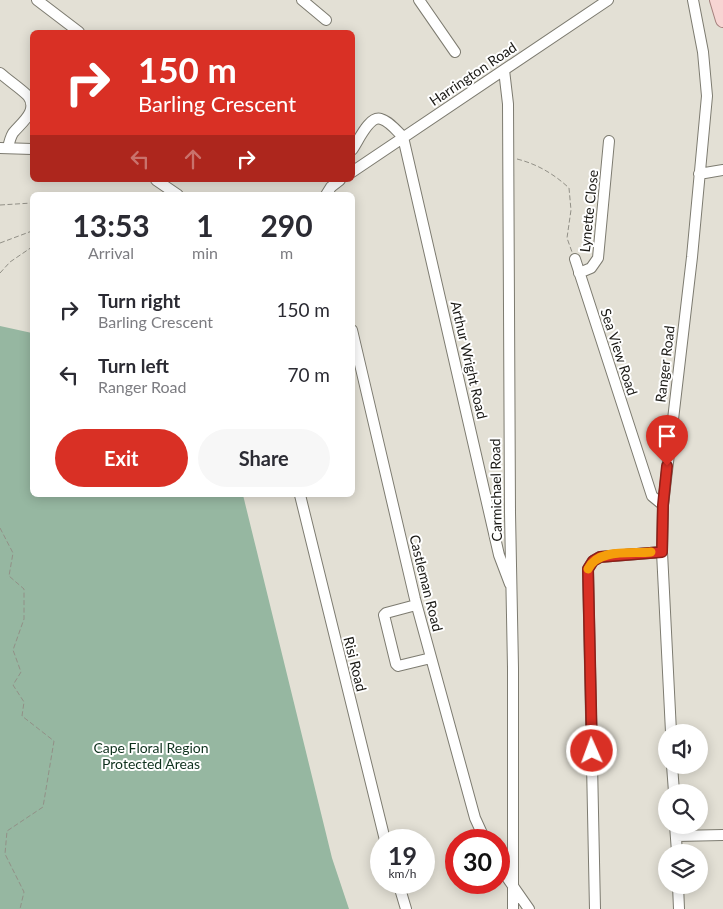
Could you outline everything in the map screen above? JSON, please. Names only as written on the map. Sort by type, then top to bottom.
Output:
[{"type":"main road","points":[[717,0],[723,20]]},
{"type":"main road","points":[[722,0],[723,10]]},
{"type":"street","points":[[37,0],[76,30]]},
{"type":"street","points":[[302,0],[326,20]]},
{"type":"street","points":[[420,0],[455,52]]},
{"type":"street","name":"Harrington Road","points":[[355,170],[608,0]]},
{"type":"street","name":"Ranger Road","points":[[671,724],[662,552],[663,505],[692,257],[707,96],[702,52],[692,0]]},
{"type":"street","name":"Carmichael Road","points":[[504,70],[508,104],[513,909]]},
{"type":"street","points":[[0,73],[25,94],[30,101]]},
{"type":"street","points":[[30,112],[4,148],[30,149]]},
{"type":"street","points":[[355,145],[362,133],[375,119],[379,118],[386,121],[403,137]]},
{"type":"street","name":"Arthur Wright Road","points":[[403,137],[499,555],[512,587]]},
{"type":"street","name":"Lynette Close","points":[[579,274],[591,268],[598,258],[609,141]]},
{"type":"street","points":[[699,174],[723,170]]},
{"type":"street","points":[[159,182],[174,192]]},
{"type":"street","points":[[329,191],[338,182]]},
{"type":"street","name":"Sea View Road","points":[[575,260],[652,496],[663,505]]},
{"type":"street","name":"Castleman Road","points":[[355,343],[416,605],[480,829]]},
{"type":"street","name":"Risi Road","points":[[300,497],[382,829]]},
{"type":"street","points":[[596,909],[588,569],[593,561],[600,557],[662,552]]},
{"type":"street","points":[[416,605],[384,615],[394,654],[398,666],[431,658]]},
{"type":"street","points":[[676,844],[676,836],[723,835]]},
{"type":"street","points":[[510,882],[529,909]]},
{"type":"street","points":[[402,894],[406,909]]},
{"type":"street","points":[[678,894],[679,909]]},
{"type":"path","points":[[508,156],[538,166],[559,179],[569,188],[571,210],[567,238],[575,260]]},
{"type":"path","points":[[0,205],[30,203]]},
{"type":"path","points":[[0,243],[30,232]]},
{"type":"path","points":[[0,273],[10,262],[30,248]]},
{"type":"path","points":[[0,528],[13,553],[10,576],[24,589],[24,619],[13,650],[21,672],[13,685],[24,702],[22,716],[54,741],[43,807],[7,831],[5,854],[24,892],[20,909]]},
{"type":"green space","name":"Cape Floral Region Protected Areas","points":[[0,326],[30,333],[30,497],[243,497],[332,858],[349,909],[0,909]]},
{"type":"slow traffic","points":[[588,569],[593,561],[600,557],[651,552]]},
{"type":"route","points":[[592,751],[588,569],[593,561],[600,557],[617,554],[662,552],[663,505],[667,466]]}]
